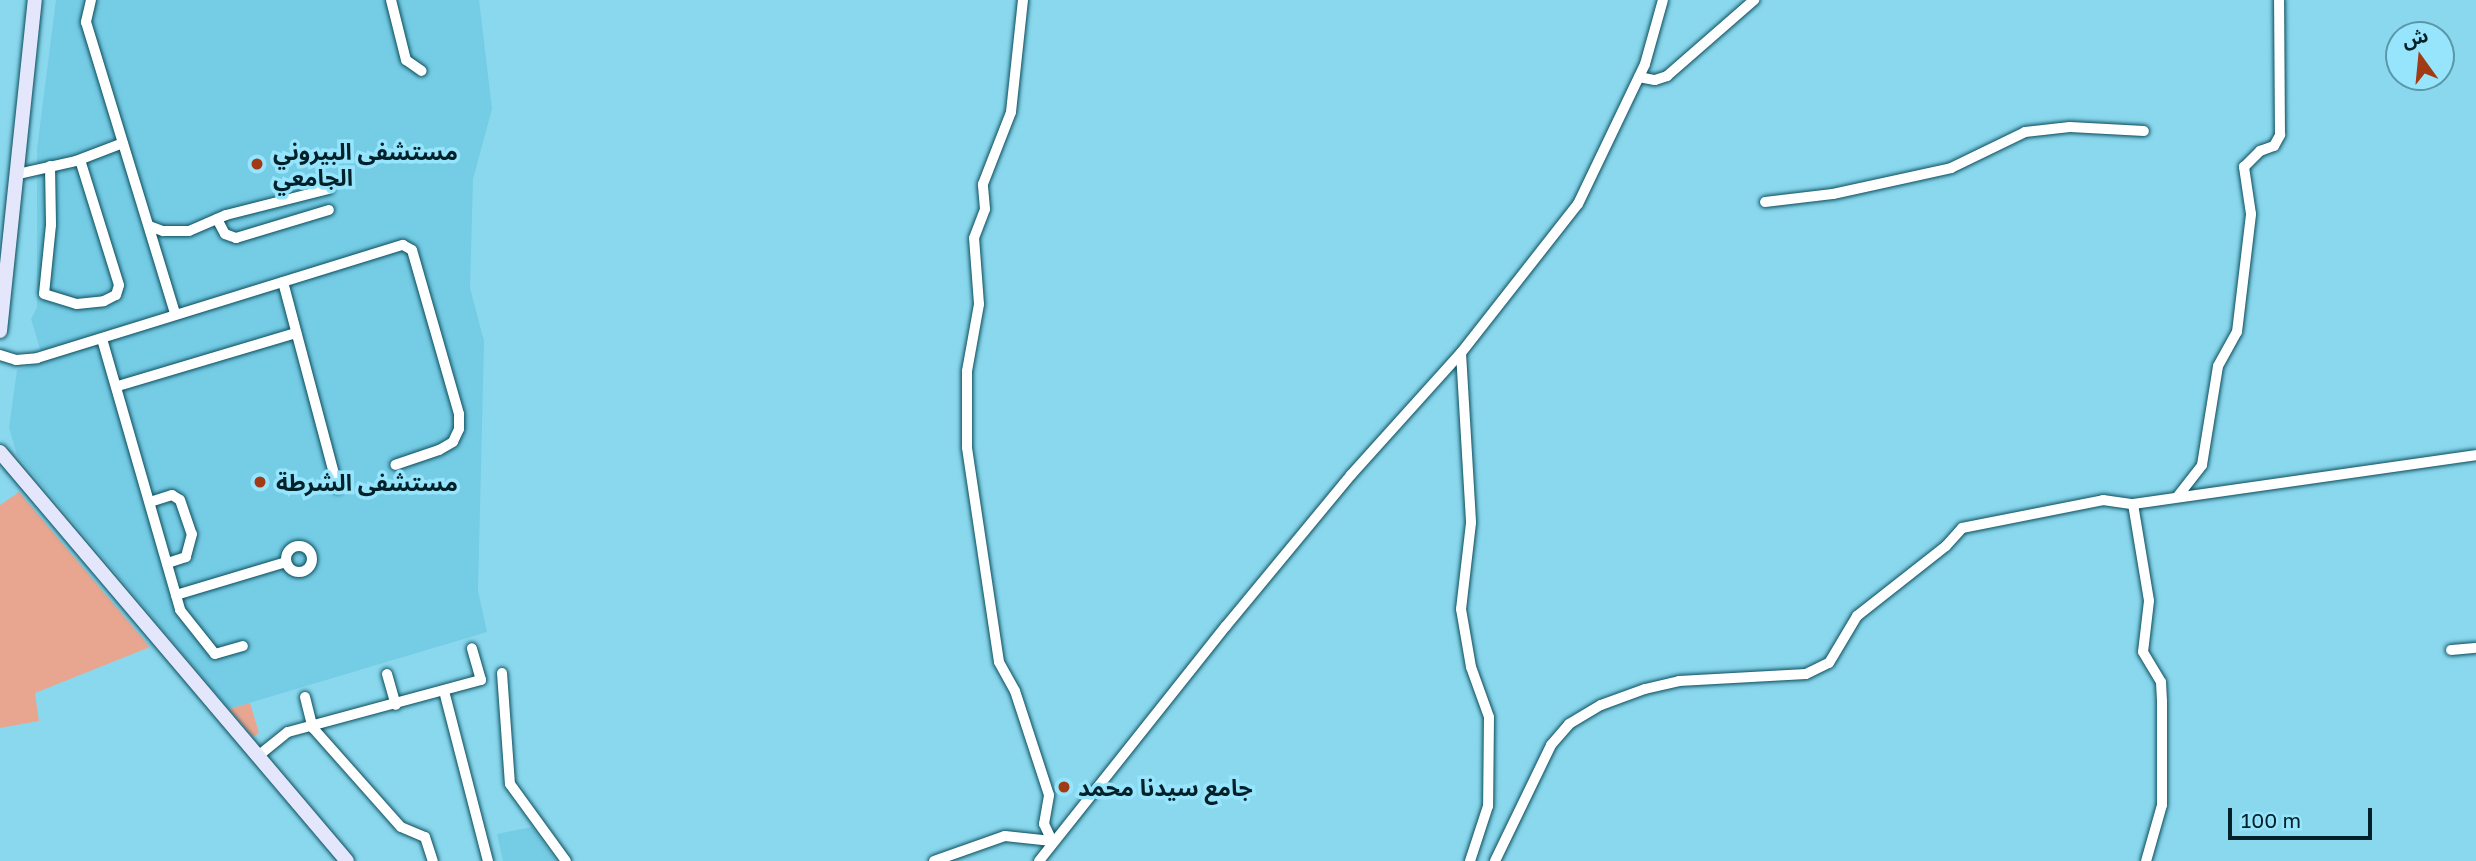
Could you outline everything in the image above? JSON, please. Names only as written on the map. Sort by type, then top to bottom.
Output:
[{"type":"street","points":[[0,331],[35,0]]},
{"type":"street","points":[[391,0],[406,60],[422,71]]},
{"type":"street","points":[[1023,0],[1011,112],[983,184],[985,209],[974,238],[979,304],[967,371],[967,447],[999,662],[1015,691],[1049,794],[1044,824],[1052,841]]},
{"type":"street","points":[[1039,861],[1052,841],[1351,475],[1461,353],[1578,204],[1639,77],[1663,0]]},
{"type":"street","points":[[1639,77],[1655,80],[1667,76],[1754,0]]},
{"type":"street","points":[[2178,496],[2202,465],[2218,366],[2237,332],[2251,214],[2244,167],[2260,152],[2274,146],[2280,135],[2279,0]]},
{"type":"street","points":[[87,2],[86,22],[175,314]]},
{"type":"street","points":[[1765,202],[1833,194],[1951,168],[2025,132],[2070,127],[2144,131]]},
{"type":"street","points":[[18,174],[80,160],[124,144]]},
{"type":"street","points":[[50,166],[51,225],[44,294],[77,304],[104,302],[116,295],[119,285],[80,160]]},
{"type":"street","points":[[149,226],[163,231],[189,231],[217,219],[329,189]]},
{"type":"street","points":[[217,219],[225,234],[236,238],[328,210]]},
{"type":"street","points":[[0,355],[16,360],[37,358],[403,246],[412,250],[459,414],[459,429],[453,442],[439,450],[396,465]]},
{"type":"street","points":[[283,282],[338,488]]},
{"type":"street","points":[[118,386],[296,333]]},
{"type":"street","points":[[102,339],[118,386],[180,610],[215,654],[243,646]]},
{"type":"street","points":[[1461,353],[1471,523],[1461,609],[1471,667],[1489,717],[1488,806],[1470,861]]},
{"type":"street","points":[[0,452],[347,861]]},
{"type":"street","points":[[1494,861],[1550,745],[1569,724],[1601,705],[1679,681],[1806,674],[1829,663],[1857,616],[1876,598],[1923,565],[1962,528],[2089,502],[2133,504],[2476,455]]},
{"type":"street","points":[[150,502],[172,495],[180,500],[192,534],[186,556],[167,563]]},
{"type":"street","points":[[2133,504],[2149,601],[2143,652],[2161,682],[2162,702],[2162,805],[2146,861]]},
{"type":"street","points":[[176,595],[286,562]]},
{"type":"street","points":[[258,756],[288,732],[313,728],[481,680],[472,648]]},
{"type":"street","points":[[2451,650],[2476,648]]},
{"type":"street","points":[[502,673],[510,784],[566,861]]},
{"type":"street","points":[[387,674],[396,705]]},
{"type":"street","points":[[443,691],[488,861]]},
{"type":"street","points":[[305,697],[313,728],[401,827],[425,837],[433,861]]},
{"type":"street","points":[[934,861],[1005,836],[1052,841]]},
{"type":"shaded area","points":[[56,0],[479,0],[492,109],[473,179],[470,288],[484,341],[478,591],[487,632],[229,709],[17,455],[9,428],[17,370],[44,362],[31,319],[37,307],[37,149]]},
{"type":"shaded area","points":[[19,492],[150,647],[35,693],[39,721],[0,728],[0,505]]},
{"type":"shaded area","points":[[250,703],[259,733],[253,737],[229,709]]},
{"type":"shaded area","points":[[532,827],[556,861],[503,861],[497,834]]},
{"type":"place","name":"مستشفى البيروني الجامعي","points":[[257,164]]},
{"type":"place","name":"مستشفى الشرطة","points":[[260,482]]},
{"type":"place","name":"جامع سيدنا محمد","points":[[1064,787]]}]
